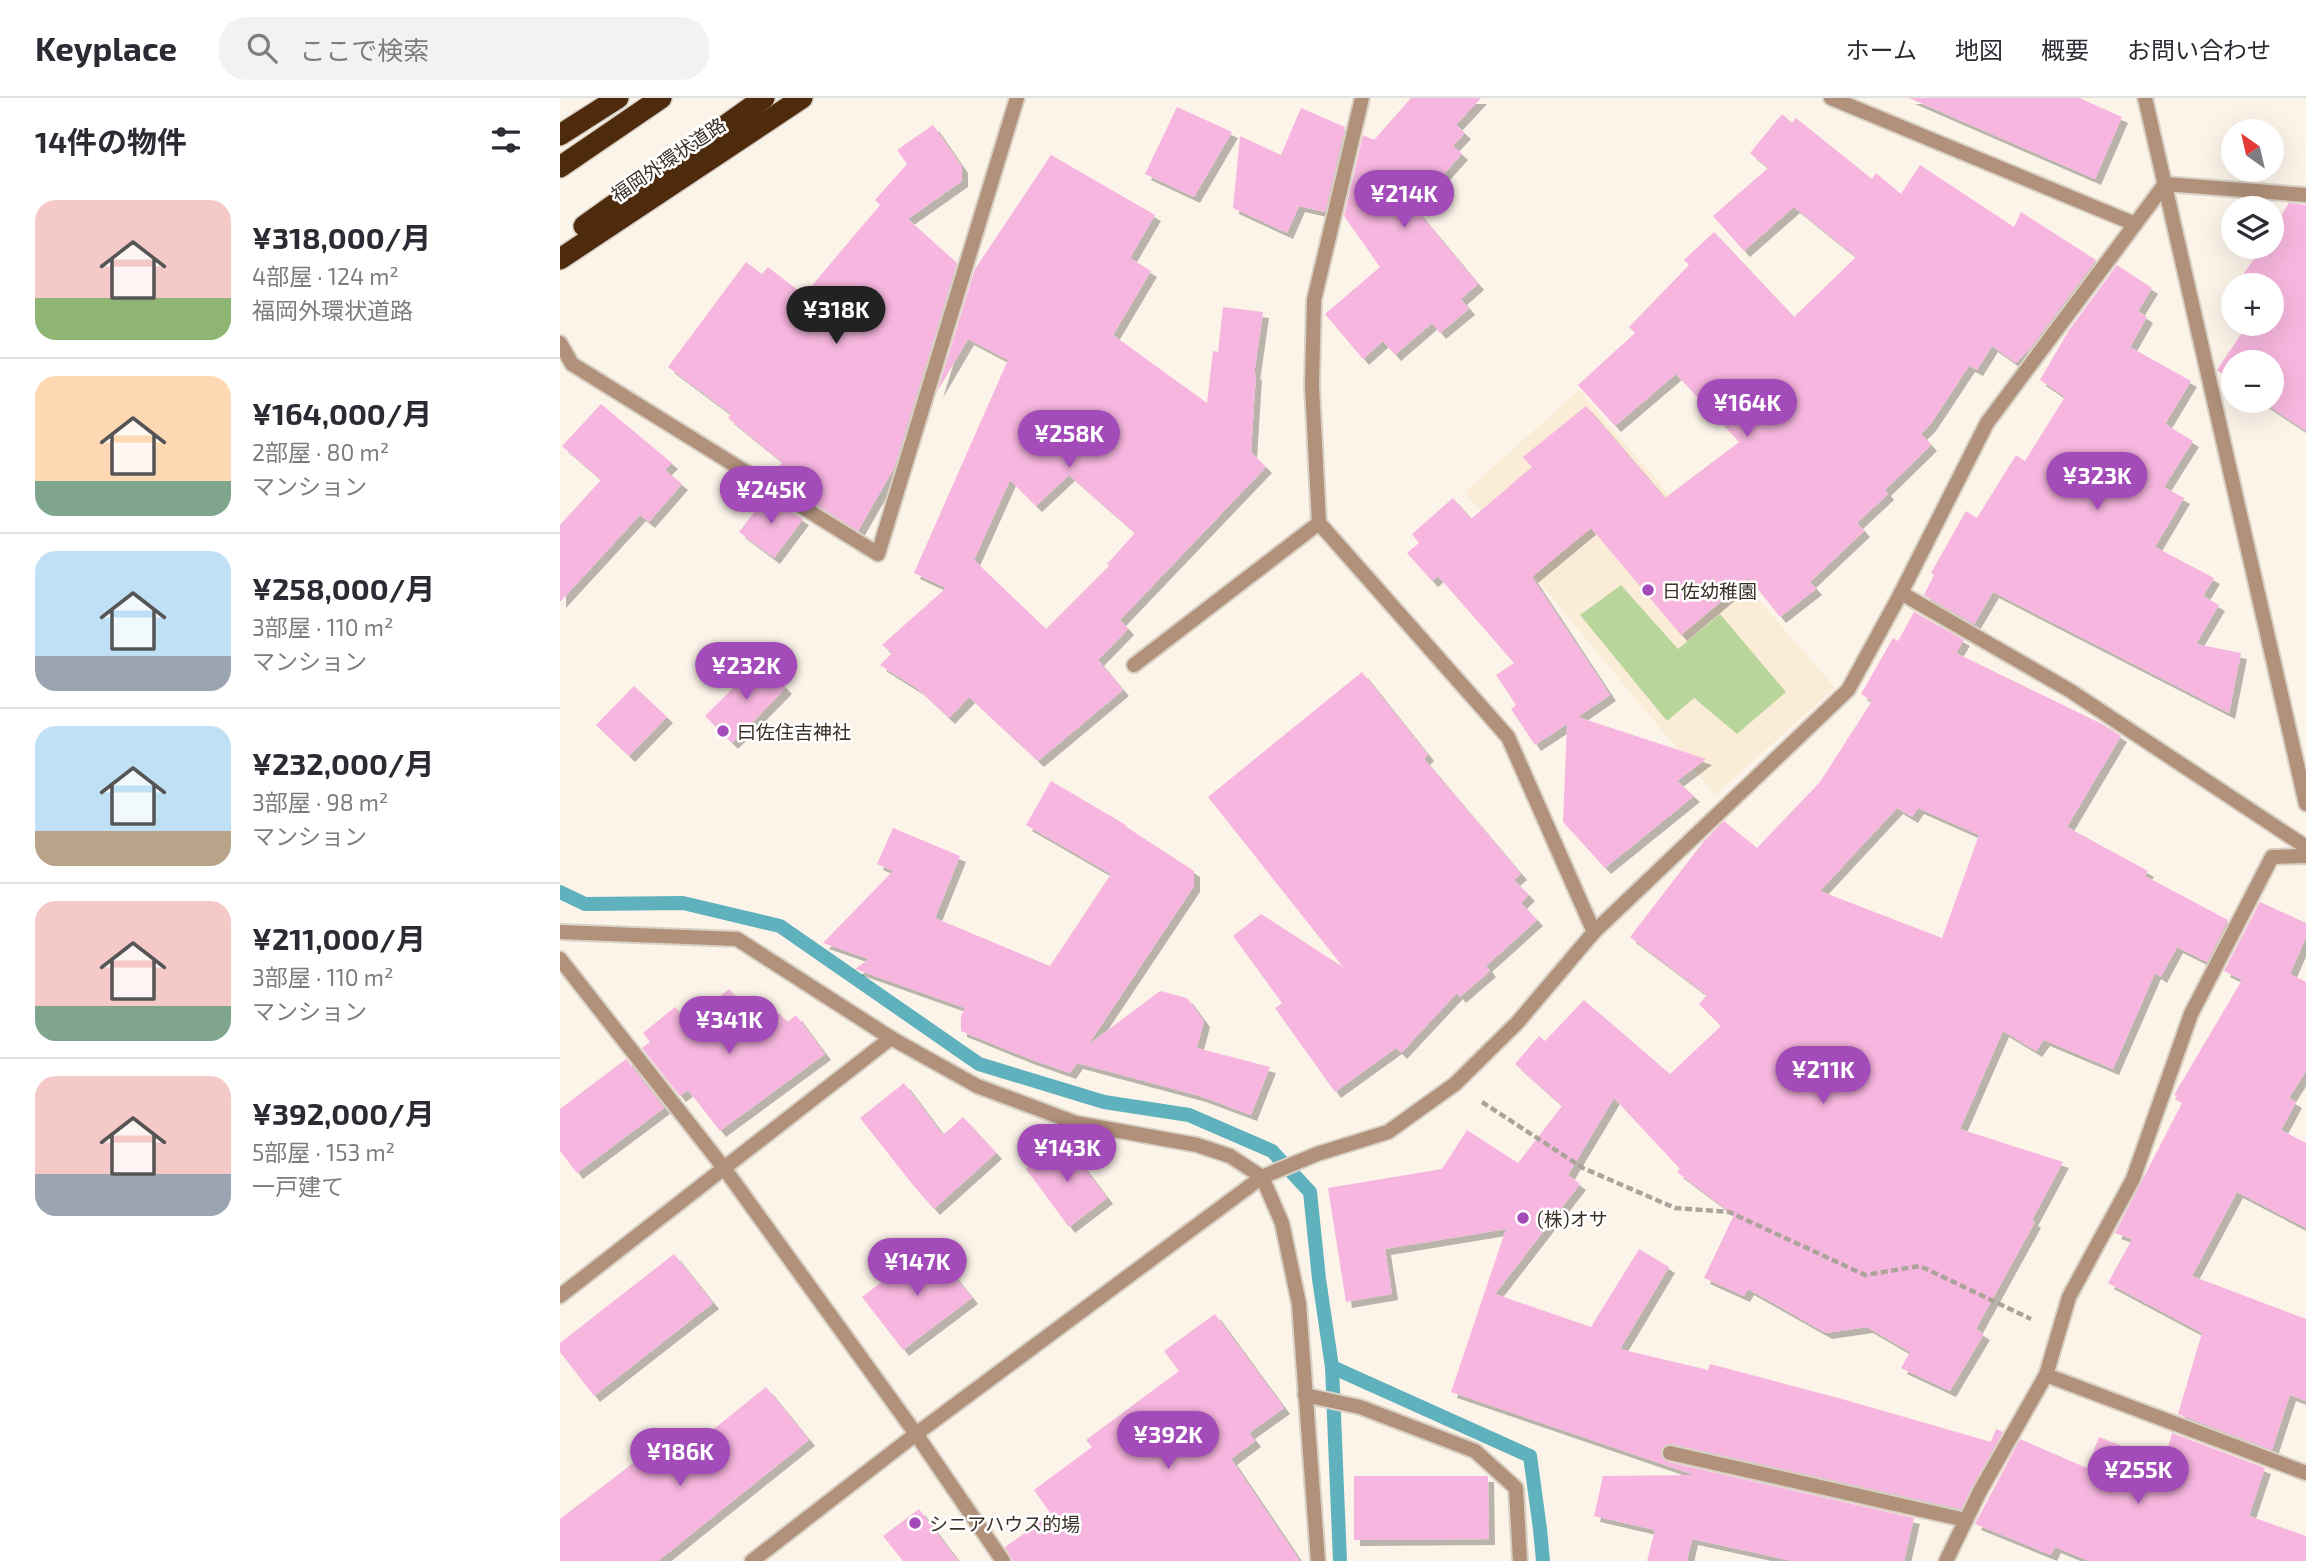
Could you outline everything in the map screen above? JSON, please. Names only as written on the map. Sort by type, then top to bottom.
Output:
[{"type":"highway","points":[[560,135],[618,98]]},
{"type":"highway","points":[[560,167],[661,98]]},
{"type":"highway","points":[[560,243],[765,98]]},
{"type":"highway","name":"福岡外環状道路","points":[[560,259],[802,98]]},
{"type":"street","points":[[560,343],[572,364],[878,554],[1017,98]]},
{"type":"street","points":[[1362,98],[1314,300],[1311,386],[1319,523],[1508,737],[1594,932]]},
{"type":"street","points":[[1831,98],[2136,224]]},
{"type":"street","points":[[2145,98],[2306,804]]},
{"type":"street","points":[[752,1561],[916,1434],[1262,1177],[1317,1154],[1388,1132],[1455,1084],[1517,1023],[1594,932],[1848,690],[1901,593],[1987,423],[2165,184]]},
{"type":"street","points":[[2165,184],[2306,195]]},
{"type":"street","points":[[1134,665],[1319,523]]},
{"type":"street","points":[[1901,593],[2070,690],[2306,848]]},
{"type":"street","points":[[1946,1561],[1980,1491],[2046,1375],[2069,1297],[2133,1179],[2191,1014],[2272,857],[2306,856]]},
{"type":"street","points":[[560,932],[737,939],[891,1038],[977,1086],[1076,1123],[1198,1145],[1230,1156],[1262,1177],[1282,1223],[1298,1304],[1318,1561]]},
{"type":"street","points":[[560,959],[724,1168],[916,1434],[1003,1561]]},
{"type":"street","points":[[560,1297],[891,1038]]},
{"type":"street","points":[[2046,1375],[2306,1474]]},
{"type":"street","points":[[1305,1395],[1360,1407],[1475,1451],[1516,1488],[1520,1561]]},
{"type":"street","points":[[1670,1453],[1966,1520]]},
{"type":"path","points":[[1455,1084],[1583,1168],[1675,1208],[1729,1212],[1865,1275],[1920,1266],[2059,1333]]},
{"type":"shaded area","name":"日佐幼稚園","points":[[1579,390],[1835,688],[1715,795],[1465,492]]},
{"type":"green space","points":[[1621,585],[1678,649],[1720,614],[1786,692],[1737,734],[1694,698],[1667,721],[1580,615]]},
{"type":"building","points":[[1411,98],[1481,98],[1456,125],[1465,133],[1453,146],[1462,154],[1414,207],[1478,284],[1461,299],[1469,309],[1440,333],[1432,323],[1395,355],[1383,341],[1363,359],[1325,314],[1380,267],[1344,216],[1363,135],[1374,140]]},
{"type":"building","points":[[1909,98],[2079,98],[2122,117],[2095,179]]},
{"type":"building","points":[[1177,107],[1232,132],[1194,197],[1145,174]]},
{"type":"building","points":[[1301,108],[1345,127],[1325,212],[1299,206],[1287,233],[1233,208],[1240,136],[1281,155]]},
{"type":"building","points":[[1782,114],[1792,123],[1796,118],[1872,179],[1876,173],[1901,194],[1920,165],[2014,227],[2021,212],[2096,260],[2029,350],[2016,363],[1992,346],[1977,370],[1969,366],[1930,425],[1921,434],[1931,445],[1885,490],[1888,494],[1857,523],[1864,531],[1810,582],[1816,589],[1780,617],[1749,578],[1681,635],[1591,528],[1532,577],[1610,695],[1578,717],[1706,759],[1677,781],[1694,796],[1605,868],[1563,822],[1567,724],[1535,745],[1511,709],[1516,705],[1496,675],[1514,663],[1438,576],[1432,581],[1407,553],[1419,543],[1412,534],[1453,498],[1471,519],[1532,467],[1523,457],[1586,406],[1665,498],[1739,442],[1676,374],[1615,426],[1578,385],[1635,333],[1629,327],[1689,265],[1684,260],[1714,232],[1794,317],[1856,257],[1794,207],[1744,251],[1713,216],[1768,168],[1750,153]]},
{"type":"building","points":[[933,125],[962,167],[962,181],[908,219],[957,263],[894,468],[858,531],[773,478],[782,462],[728,418],[731,414],[668,367],[746,262],[762,274],[768,267],[804,295],[880,205],[875,200],[907,164],[897,150]]},
{"type":"building","points":[[1051,155],[1155,215],[1130,258],[1151,271],[1113,335],[1207,403],[1213,351],[1218,352],[1223,307],[1263,312],[1254,375],[1256,373],[1251,452],[1266,467],[1120,620],[1128,629],[1098,660],[1123,690],[1038,761],[969,697],[949,718],[918,689],[880,665],[892,653],[882,645],[946,588],[914,573],[1008,360],[968,339],[937,392],[975,269]],"holes":[[[1069,475],[1135,533],[1107,564],[1109,566],[1046,629],[974,560],[1010,480],[1036,506]]]},
{"type":"building","points":[[2289,203],[2306,205],[2306,431],[2279,413],[2284,413],[2284,350],[2230,350],[2240,336],[2284,336],[2284,273],[2244,273],[2254,259],[2284,259],[2284,211]]},
{"type":"building","points":[[2117,265],[2152,288],[2138,311],[2147,317],[2130,347],[2191,381],[2165,424],[2193,441],[2164,487],[2184,498],[2155,547],[2214,578],[2203,596],[2219,605],[2196,644],[2241,653],[2229,713],[1993,592],[1974,624],[1924,595],[1934,575],[1931,573],[1966,511],[1977,518],[2016,455],[2025,461],[2065,397],[2040,380],[2069,330]]},
{"type":"building","points":[[601,404],[672,463],[665,470],[682,484],[649,522],[640,515],[560,602],[560,525],[601,480],[562,446]]},
{"type":"building","points":[[764,494],[803,519],[774,558],[739,532]]},
{"type":"building","points":[[1914,612],[1964,640],[1956,653],[2102,724],[2121,736],[2067,827],[2148,871],[2145,876],[2228,920],[2207,962],[2177,947],[2161,977],[2155,973],[2113,1069],[2044,1040],[2036,1051],[2003,1031],[1960,1129],[2063,1162],[2032,1220],[2035,1222],[1976,1329],[1984,1334],[1950,1391],[1901,1368],[1910,1352],[1867,1327],[1826,1333],[1748,1289],[1744,1296],[1704,1278],[1734,1215],[1677,1172],[1680,1169],[1614,1098],[1568,1175],[1580,1184],[1495,1294],[1591,1327],[1639,1249],[1669,1267],[1620,1349],[1708,1370],[1710,1364],[1991,1442],[1996,1429],[2003,1432],[1961,1509],[1667,1444],[1661,1455],[1668,1462],[1914,1518],[1904,1561],[1792,1561],[1692,1539],[1687,1561],[1647,1561],[1655,1530],[1594,1516],[1603,1476],[1694,1475],[1451,1392],[1506,1229],[1385,1249],[1392,1294],[1346,1302],[1328,1188],[1442,1169],[1467,1130],[1518,1163],[1562,1106],[1515,1064],[1539,1036],[1545,1041],[1584,1000],[1670,1074],[1721,1026],[1699,1004],[1707,995],[1630,937],[1704,841],[1724,821],[1757,848],[1820,782],[1872,701],[1861,694],[1893,638],[1898,641]],"holes":[[[1897,808],[1912,817],[1918,808],[1979,835],[1942,938],[1820,891]]]},
{"type":"building","points":[[760,661],[786,688],[732,743],[705,716]]},
{"type":"building","points":[[1362,672],[1428,755],[1424,759],[1521,874],[1514,880],[1529,895],[1521,903],[1537,920],[1486,966],[1490,971],[1460,997],[1457,993],[1401,1053],[1396,1048],[1335,1092],[1275,1008],[1282,1003],[1233,936],[1261,914],[1343,967],[1208,797]]},
{"type":"building","points":[[634,686],[667,717],[629,756],[596,725]]},
{"type":"building","points":[[1051,781],[1126,825],[1194,871],[1194,886],[1088,1045],[1160,991],[1187,998],[1204,1021],[1197,1048],[1270,1067],[1251,1115],[1200,1096],[1077,1063],[1070,1073],[1030,1059],[961,1031],[961,1016],[965,1008],[855,969],[869,959],[823,943],[893,871],[877,864],[893,828],[960,856],[935,918],[1050,966],[1111,874],[1026,825]]},
{"type":"building","points":[[2260,902],[2306,923],[2306,937],[2290,974],[2306,982],[2306,1071],[2289,1098],[2296,1102],[2281,1130],[2306,1143],[2306,1228],[2237,1192],[2192,1276],[2306,1319],[2306,1401],[2290,1395],[2272,1450],[2178,1414],[2202,1333],[2108,1283],[2132,1239],[2115,1233],[2182,1103],[2175,1099],[2177,1096],[2174,1095],[2242,980],[2224,971]]},
{"type":"building","points":[[729,989],[760,1027],[779,1013],[787,1022],[796,1015],[825,1054],[720,1131],[688,1090],[680,1096],[642,1048],[650,1042],[643,1033],[675,1007],[688,1023]]},
{"type":"building","points":[[626,1059],[664,1108],[577,1173],[560,1151],[560,1109]]},
{"type":"building","points":[[904,1083],[943,1135],[963,1117],[996,1153],[934,1209],[860,1118]]},
{"type":"building","points":[[1064,1141],[1107,1198],[1069,1227],[1026,1169]]},
{"type":"building","points":[[930,1245],[972,1298],[903,1350],[862,1297]]},
{"type":"building","points":[[674,1254],[713,1303],[594,1396],[560,1352],[560,1343]]},
{"type":"building","points":[[1215,1314],[1284,1408],[1249,1433],[1255,1441],[1231,1459],[1300,1561],[1013,1561],[1005,1547],[1051,1514],[1034,1490],[1092,1447],[1086,1440],[1179,1371],[1164,1351]]},
{"type":"building","points":[[766,1387],[809,1440],[658,1561],[560,1561],[560,1519],[649,1451],[663,1470]]},
{"type":"building","points":[[2172,1433],[2265,1468],[2249,1516],[2306,1536],[2306,1561],[2089,1561],[2055,1547],[2051,1555],[1975,1524],[2020,1439],[2087,1468],[2099,1437],[2164,1462]]},
{"type":"building","points":[[1354,1476],[1488,1476],[1489,1539],[1354,1540]]},
{"type":"building","name":"シニアハウス的場","points":[[919,1509],[958,1561],[903,1561],[883,1536]]},
{"type":"waterway","points":[[560,892],[585,904],[683,903],[780,926],[979,1064],[1104,1102],[1189,1115],[1272,1151],[1310,1192],[1332,1367],[1340,1561]]},
{"type":"waterway","points":[[1332,1367],[1530,1456],[1543,1561]]},
{"type":"place","name":"日佐幼稚園","points":[[1648,590]]},
{"type":"place","name":"曰佐住吉神社","points":[[723,731]]},
{"type":"place","name":"(株)オサ","points":[[1523,1218]]},
{"type":"place","name":"シニアハウス的場","points":[[915,1523]]}]
